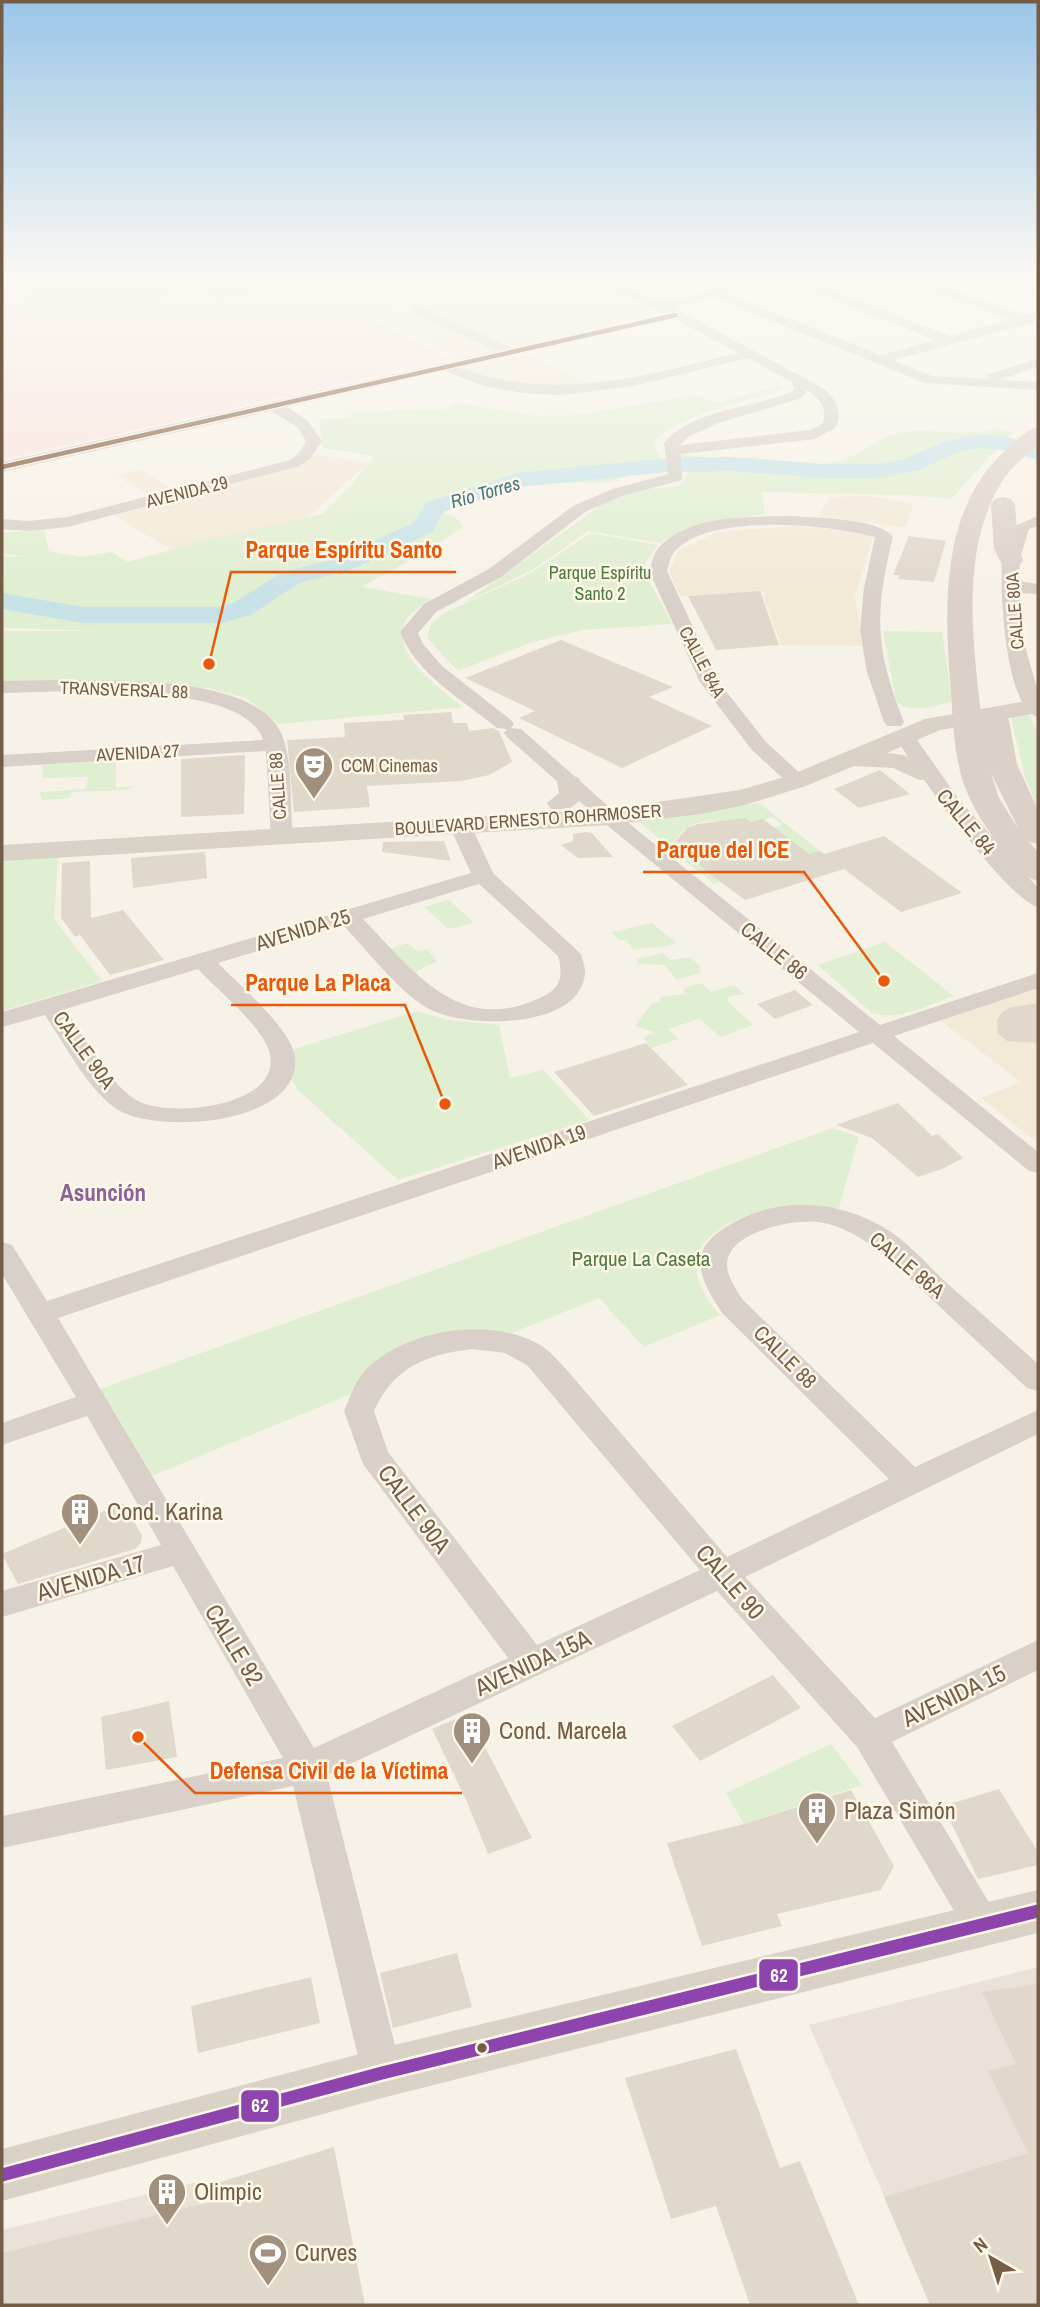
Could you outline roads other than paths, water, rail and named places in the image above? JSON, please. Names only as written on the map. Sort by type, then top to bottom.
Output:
[{"type":"highway","points":[[989,647],[986,563],[993,530],[1010,488],[1032,451]]},
{"type":"highway","points":[[1032,451],[988,485],[970,527],[960,595],[969,736],[983,797],[1004,831],[1038,871]]},
{"type":"highway","points":[[1003,504],[1006,548],[1011,559]]},
{"type":"highway","points":[[992,686],[1001,762],[1015,800],[1038,835]]},
{"type":"main road","name":"BOULEVARD ERNESTO ROHRMOSER","points":[[2,835],[460,825],[600,809],[701,806],[746,797],[899,729],[957,709],[1033,702]]},
{"type":"main road","name":"BOULEVARD ERNESTO ROHRMOSER","points":[[791,775],[847,760],[899,729]]},
{"type":"main road","points":[[847,760],[885,758],[910,764],[928,775]]},
{"type":"main road","name":"BOULEVARD ERNESTO ROHRMOSER","points":[[2,853],[281,827],[565,793],[600,809]]},
{"type":"main road","points":[[2,2175],[382,2073],[1038,1912]]},
{"type":"street","points":[[3,466],[374,383]]},
{"type":"street","points":[[485,383],[522,391],[559,394],[589,391],[625,383]]},
{"type":"street","points":[[565,793],[509,728],[425,660],[411,642],[409,632],[430,608],[516,559],[579,509],[616,493],[670,481],[675,461],[672,443],[687,431],[797,395],[801,389],[799,383]]},
{"type":"street","points":[[675,461],[821,432],[830,425],[832,410],[817,390],[802,383]]},
{"type":"street","points":[[969,383],[1038,386]]},
{"type":"street","name":"AVENIDA 29","points":[[67,522],[280,469],[305,456],[314,441],[310,431],[302,422],[272,405]]},
{"type":"street","name":"CALLE 84A","points":[[791,775],[759,746],[709,682],[666,592],[658,571],[658,558],[669,544],[688,534],[735,523],[767,521],[881,533]]},
{"type":"street","points":[[2,524],[28,526],[67,522]]},
{"type":"street","name":"CALLE 80A","points":[[1033,702],[1015,650],[1011,559],[1022,526],[1038,522]]},
{"type":"street","name":"CALLE 84","points":[[881,533],[885,537],[869,607],[867,633],[877,680],[899,729],[928,775],[990,852],[1038,900]]},
{"type":"street","points":[[1013,588],[1038,589]]},
{"type":"street","name":"TRANSVERSAL 88","points":[[2,687],[170,691],[208,694],[245,705]]},
{"type":"street","name":"CALLE 88","points":[[245,705],[267,724],[275,745],[281,827]]},
{"type":"street","name":"AVENIDA 27","points":[[2,761],[275,745]]},
{"type":"street","name":"CALLE 86","points":[[600,809],[1038,1165]]},
{"type":"street","points":[[348,916],[431,1001],[449,1010],[489,1017],[536,1010],[556,1000],[569,988],[575,976],[574,964],[569,954],[483,876],[460,825]]},
{"type":"street","name":"AVENIDA 25","points":[[2,1020],[483,876]]},
{"type":"street","name":"CALLE 90A","points":[[51,1005],[111,1090],[130,1106],[162,1116],[195,1117],[236,1108],[262,1094],[279,1074],[283,1056],[275,1039],[202,960]]},
{"type":"street","name":"AVENIDA 19","points":[[40,1314],[1038,980]]},
{"type":"street","name":"CALLE 86A","points":[[749,1223],[782,1213],[815,1213],[840,1217],[875,1234],[1038,1381]]},
{"type":"street","name":"CALLE 88","points":[[749,1223],[720,1245],[713,1262],[715,1282],[733,1307],[911,1482]]},
{"type":"street","name":"CALLE 92","points":[[6,1266],[40,1314],[94,1402],[307,1768],[382,2073]]},
{"type":"street","name":"CALLE 90","points":[[411,1352],[460,1339],[499,1342],[531,1353],[555,1376],[722,1574],[870,1737],[983,1924]]},
{"type":"street","name":"CALLE 90A","points":[[411,1352],[374,1379],[359,1411],[374,1456],[532,1664]]},
{"type":"street","points":[[2,1434],[94,1402]]},
{"type":"street","name":"AVENIDA 15A","points":[[2,1832],[307,1768],[722,1574],[1038,1421]]},
{"type":"street","name":"AVENIDA 17","points":[[2,1604],[180,1552]]},
{"type":"street","name":"AVENIDA 15","points":[[870,1737],[1038,1654]]},
{"type":"waterway","name":"Río Torres","points":[[2,601],[83,615],[222,615],[242,609],[290,578],[344,564],[424,527],[426,517],[435,507],[518,480],[667,465],[731,464],[824,471],[879,471],[911,465],[951,447],[980,441],[1005,443],[1038,453]]},
{"type":"place","name":"Parque Espíritu Santo","points":[[209,664]]},
{"type":"place","name":"CCM Cinemas","points":[[314,800]]},
{"type":"place","name":"Parque del ICE","points":[[884,981]]},
{"type":"place","name":"Parque La Placa","points":[[445,1104]]},
{"type":"place","name":"Cond. Karina","points":[[80,1546]]},
{"type":"place","name":"Defensa Civil de la Víctima","points":[[138,1737]]},
{"type":"place","name":"Cond. Marcela","points":[[472,1765]]},
{"type":"place","name":"Plaza Simón","points":[[817,1845]]},
{"type":"place","name":"Olimpic","points":[[167,2226]]},
{"type":"place","name":"Curves","points":[[268,2287]]},
{"type":"district","name":"Asunción","points":[[103,1193]]},
{"type":"park label","name":"Parque Espíritu Santo 2","points":[[600,583]]},
{"type":"park label","name":"Parque La Caseta","points":[[641,1259]]}]
